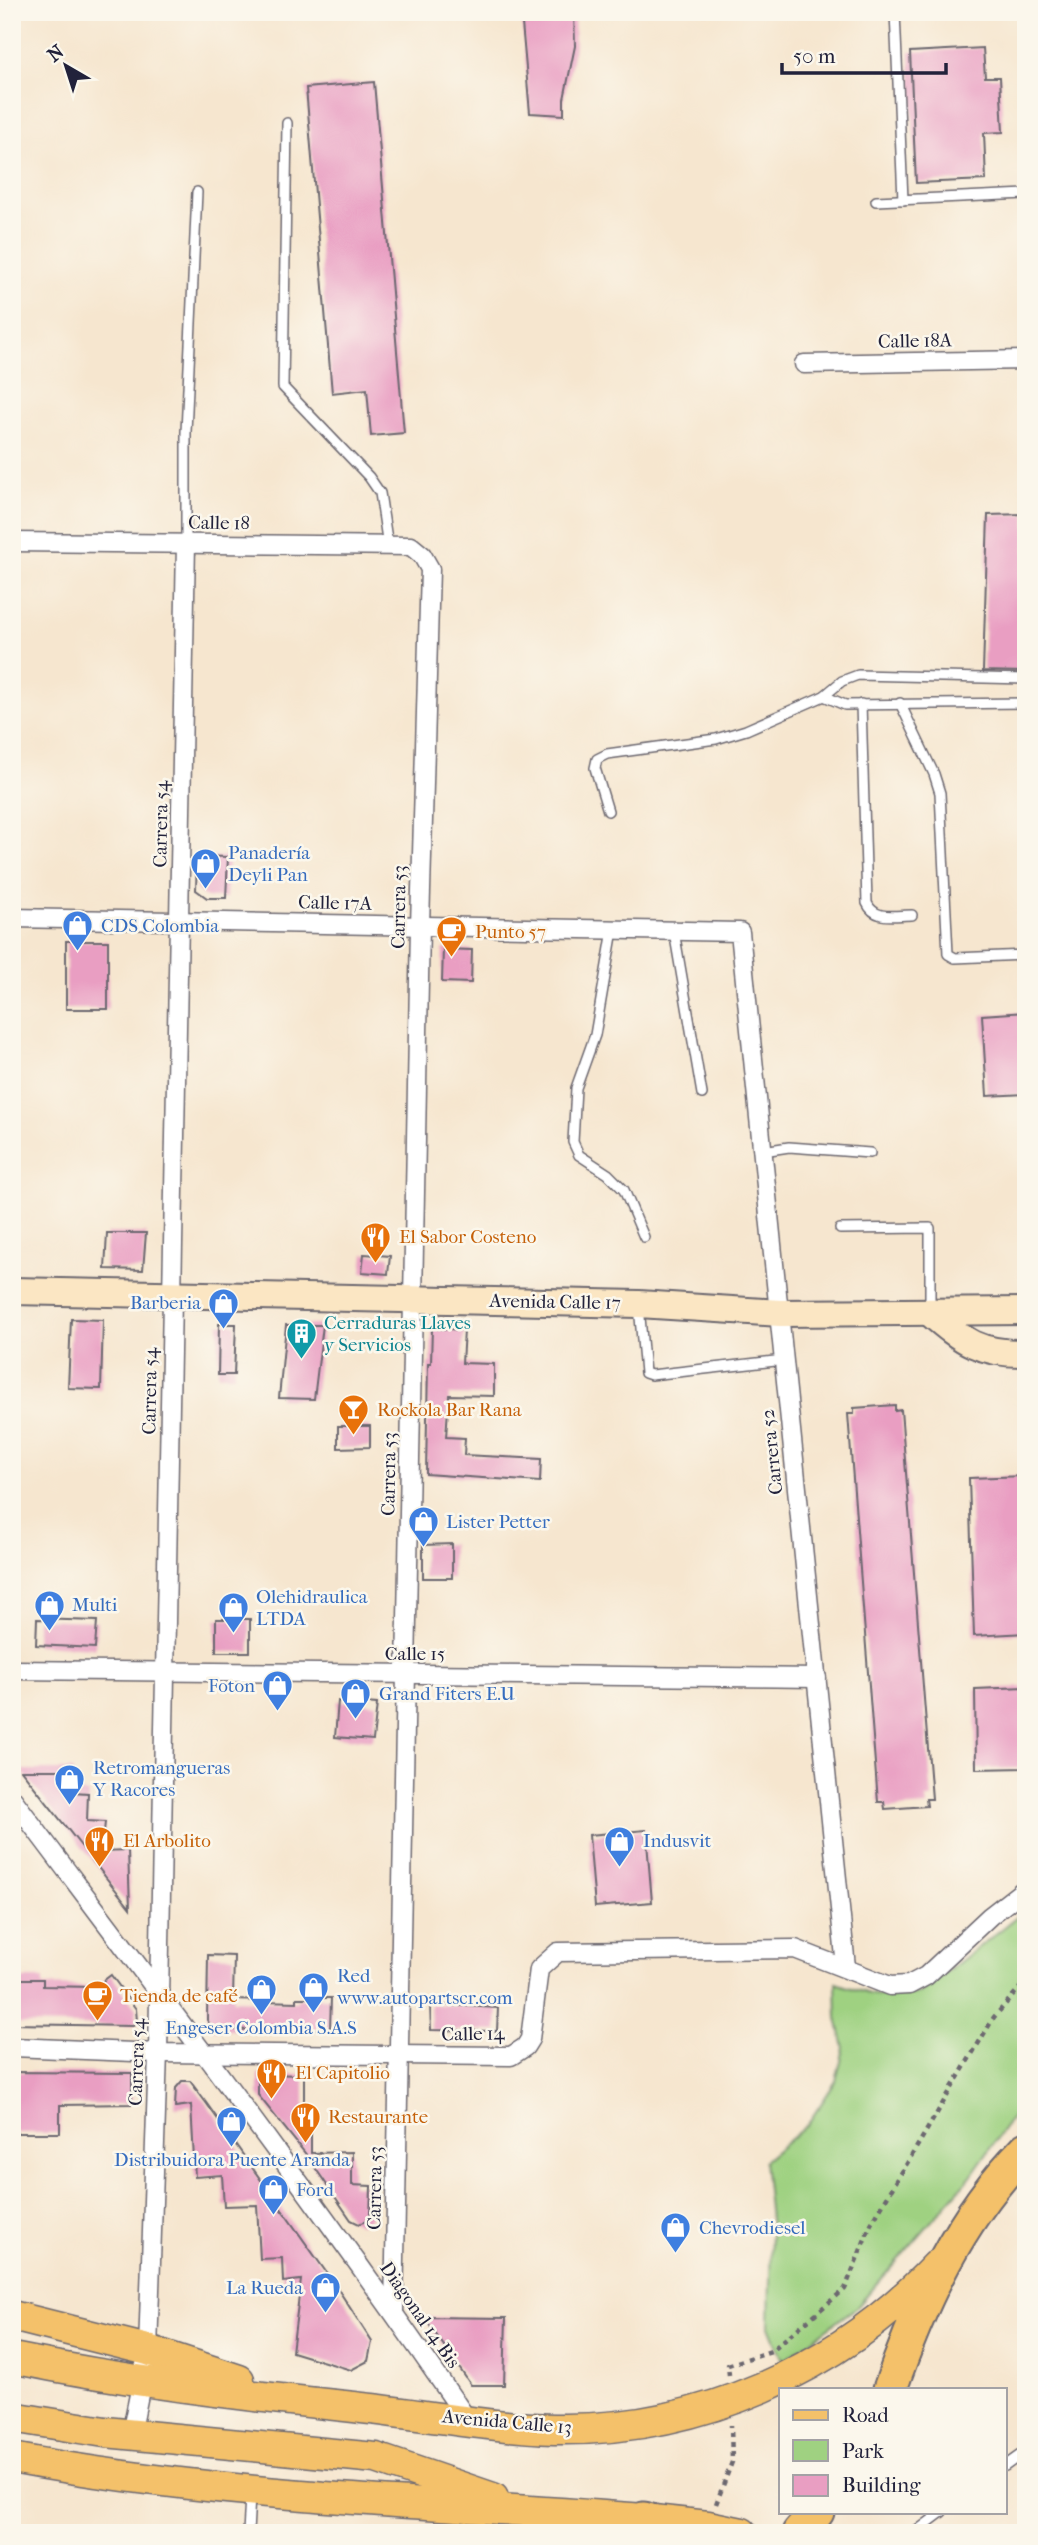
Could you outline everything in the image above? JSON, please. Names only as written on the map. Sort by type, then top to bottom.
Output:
[{"type":"highway","points":[[890,2388],[913,2324],[951,2250],[1013,2172],[1026,2149]]},
{"type":"highway","points":[[799,2533],[815,2514]]},
{"type":"main road","name":"Avenida Calle 13","points":[[12,2358],[141,2380],[305,2402],[551,2429],[595,2428],[675,2417],[730,2399],[807,2368],[857,2336],[912,2292],[951,2250]]},
{"type":"main road","name":"Avenida Calle 13","points":[[12,2316],[148,2350],[305,2402]]},
{"type":"main road","points":[[12,2417],[131,2434],[376,2458],[531,2511]]},
{"type":"main road","points":[[12,2458],[102,2474],[251,2489],[531,2511],[741,2533]]},
{"type":"street","name":"Calle 18A","points":[[804,364],[1026,360]]},
{"type":"street","name":"Calle 18","points":[[12,542],[411,546],[422,555]]},
{"type":"street","name":"Carrera 54","points":[[131,2434],[148,2350],[160,1994],[186,543]]},
{"type":"street","name":"Carrera 53","points":[[394,2312],[420,926],[430,569],[422,555]]},
{"type":"street","name":"Calle 17A","points":[[12,918],[740,932]]},
{"type":"street","name":"Carrera 52","points":[[740,932],[846,1967]]},
{"type":"street","name":"Avenida Calle 17","points":[[12,1291],[639,1304],[779,1313],[1026,1311]]},
{"type":"street","points":[[930,1313],[979,1348],[1003,1353],[1026,1353]]},
{"type":"street","name":"Calle 15","points":[[12,1670],[817,1678]]},
{"type":"street","name":"Diagonal 14 Bis","points":[[12,1797],[205,2053],[394,2312],[467,2419]]},
{"type":"street","name":"Calle 14","points":[[12,2047],[158,2053],[502,2057],[519,2053],[525,2047],[532,2031],[539,1969],[558,1952],[794,1948],[890,1986],[909,1985],[926,1976],[990,1916],[1026,1888]]},
{"type":"street","points":[[1013,2172],[1026,2135]]},
{"type":"lane","points":[[895,12],[903,200]]},
{"type":"lane","points":[[287,123],[283,387],[369,477],[380,493],[388,546]]},
{"type":"lane","name":"Carrera 54","points":[[186,543],[186,432],[197,192]]},
{"type":"lane","points":[[876,201],[1026,194]]},
{"type":"lane","points":[[608,811],[595,768],[597,759],[607,754],[716,739],[772,720],[824,696],[842,681],[858,675],[1026,679]]},
{"type":"lane","points":[[824,696],[845,705],[1026,703]]},
{"type":"lane","points":[[900,703],[934,774],[940,793],[948,954],[955,958],[1026,955]]},
{"type":"lane","points":[[861,704],[867,903],[870,910],[878,915],[912,915]]},
{"type":"lane","points":[[613,930],[595,1035],[576,1088],[573,1142],[579,1155],[608,1174],[624,1190],[645,1237]]},
{"type":"lane","points":[[674,931],[702,1094]]},
{"type":"lane","points":[[763,1151],[789,1147],[870,1153]]},
{"type":"lane","points":[[840,1229],[930,1228],[930,1313]]},
{"type":"lane","points":[[639,1304],[645,1373],[651,1375],[784,1360]]},
{"type":"lane","points":[[1006,2465],[1026,2451]]},
{"type":"lane","points":[[248,2533],[251,2489]]},
{"type":"lane","points":[[914,2533],[939,2514]]},
{"type":"lane","points":[[1022,2533],[1026,2529]]},
{"type":"path","points":[[728,2365],[772,2351],[845,2289],[872,2224],[994,2017],[1026,1981]]},
{"type":"path","points":[[672,2526],[720,2498],[732,2462]]},
{"type":"green space","points":[[1026,1910],[1026,2097],[970,2177],[858,2306],[783,2361],[769,2326],[771,2229],[764,2161],[807,2125],[836,2081],[844,2048],[837,2018],[836,1983],[869,1994],[891,1997],[920,1993]]},
{"type":"building","points":[[521,12],[574,12],[575,46],[564,99],[564,115],[530,113]]},
{"type":"building","points":[[983,48],[985,77],[1000,77],[1003,132],[984,133],[986,180],[916,183],[910,52]]},
{"type":"building","points":[[374,82],[404,433],[371,436],[367,389],[332,393],[306,88]]},
{"type":"building","points":[[1026,514],[1026,672],[983,671],[988,515]]},
{"type":"building","points":[[197,856],[228,857],[226,898],[207,898],[196,890]]},
{"type":"building","points":[[66,941],[108,941],[108,1009],[66,1009]]},
{"type":"building","points":[[443,949],[472,950],[471,983],[442,982]]},
{"type":"building","points":[[1026,1012],[1026,1094],[987,1096],[982,1015]]},
{"type":"building","points":[[107,1233],[146,1233],[143,1270],[105,1269]]},
{"type":"building","name":"El Sabor Costeno","points":[[364,1254],[390,1256],[388,1274],[362,1272]]},
{"type":"building","points":[[71,1319],[103,1320],[101,1389],[68,1388]]},
{"type":"building","points":[[219,1324],[236,1324],[234,1375],[218,1375]]},
{"type":"building","name":"Cerraduras Llaves y Servicios","points":[[286,1325],[323,1325],[314,1399],[279,1398]]},
{"type":"building","points":[[432,1328],[464,1330],[462,1363],[494,1364],[494,1396],[449,1395],[446,1437],[465,1438],[464,1455],[541,1459],[540,1482],[426,1474],[428,1363],[431,1363]]},
{"type":"building","points":[[895,1405],[895,1411],[901,1410],[932,1799],[926,1799],[927,1806],[885,1809],[884,1802],[878,1802],[848,1414],[854,1414],[854,1408]]},
{"type":"building","name":"Rockola Bar Rana","points":[[338,1426],[370,1426],[370,1447],[338,1448]]},
{"type":"building","points":[[1026,1476],[1026,1633],[974,1636],[969,1478]]},
{"type":"building","points":[[452,1544],[452,1578],[423,1578],[423,1545]]},
{"type":"building","points":[[37,1619],[97,1621],[95,1648],[36,1645]]},
{"type":"building","name":"Olehidraulica LTDA","points":[[216,1619],[250,1619],[250,1652],[216,1652]]},
{"type":"building","points":[[1026,1687],[1026,1768],[976,1769],[975,1689]]},
{"type":"building","name":"Grand Fiters E.U","points":[[338,1701],[377,1704],[373,1740],[335,1737]]},
{"type":"building","points":[[21,1770],[73,1770],[73,1792],[88,1793],[87,1821],[105,1822],[102,1851],[128,1850],[130,1908]]},
{"type":"building","name":"Indusvit","points":[[646,1830],[652,1902],[595,1907],[589,1835]]},
{"type":"building","points":[[208,1955],[234,1956],[233,2000],[297,2002],[297,1998],[331,1998],[330,2029],[214,2030],[207,2020]]},
{"type":"building","points":[[111,1975],[136,2009],[137,2021],[133,2026],[12,2024],[12,1979],[43,1979],[43,1986],[95,1987]]},
{"type":"building","points":[[430,2004],[498,2008],[497,2031],[431,2030]]},
{"type":"building","points":[[12,2072],[132,2073],[132,2104],[60,2105],[60,2133],[12,2133]]},
{"type":"building","points":[[258,2074],[304,2075],[304,2106],[311,2106],[311,2153],[352,2152],[352,2185],[371,2186],[370,2217],[366,2221],[359,2224],[351,2220],[305,2153],[258,2095]]},
{"type":"building","points":[[182,2081],[190,2081],[336,2286],[372,2342],[368,2361],[351,2370],[292,2352],[301,2280],[283,2282],[282,2258],[260,2259],[257,2205],[224,2206],[222,2175],[195,2177],[191,2105],[175,2107],[176,2088]]},
{"type":"building","points":[[424,2317],[506,2318],[504,2385],[471,2385]]},
{"type":"place","name":"Panadería Deyli Pan","points":[[205,891]]},
{"type":"place","name":"CDS Colombia","points":[[78,953]]},
{"type":"place","name":"Punto 57","points":[[452,959]]},
{"type":"place","name":"El Sabor Costeno","points":[[376,1264]]},
{"type":"place","name":"Barberia","points":[[224,1330]]},
{"type":"place","name":"Cerraduras Llaves y Servicios","points":[[301,1361]]},
{"type":"place","name":"Rockola Bar Rana","points":[[354,1437]]},
{"type":"place","name":"Lister Petter","points":[[423,1549]]},
{"type":"place","name":"Multi","points":[[49,1632]]},
{"type":"place","name":"Olehidraulica LTDA","points":[[233,1635]]},
{"type":"place","name":"Foton","points":[[278,1713]]},
{"type":"place","name":"Grand Fiters E.U","points":[[356,1721]]},
{"type":"place","name":"Retromangueras Y Racores","points":[[70,1806]]},
{"type":"place","name":"El Arbolito","points":[[100,1868]]},
{"type":"place","name":"Indusvit","points":[[620,1868]]},
{"type":"place","name":"Red www.autopartscr.com","points":[[314,2014]]},
{"type":"place","name":"Engeser Colombia S.A.S","points":[[261,2016]]},
{"type":"place","name":"Tienda de café","points":[[97,2023]]},
{"type":"place","name":"El Capitolio","points":[[272,2100]]},
{"type":"place","name":"Restaurante","points":[[305,2144]]},
{"type":"place","name":"Distribuidora Puente Aranda","points":[[232,2148]]},
{"type":"place","name":"Ford","points":[[273,2217]]},
{"type":"place","name":"Chevrodiesel","points":[[676,2255]]},
{"type":"place","name":"La Rueda","points":[[326,2315]]}]
